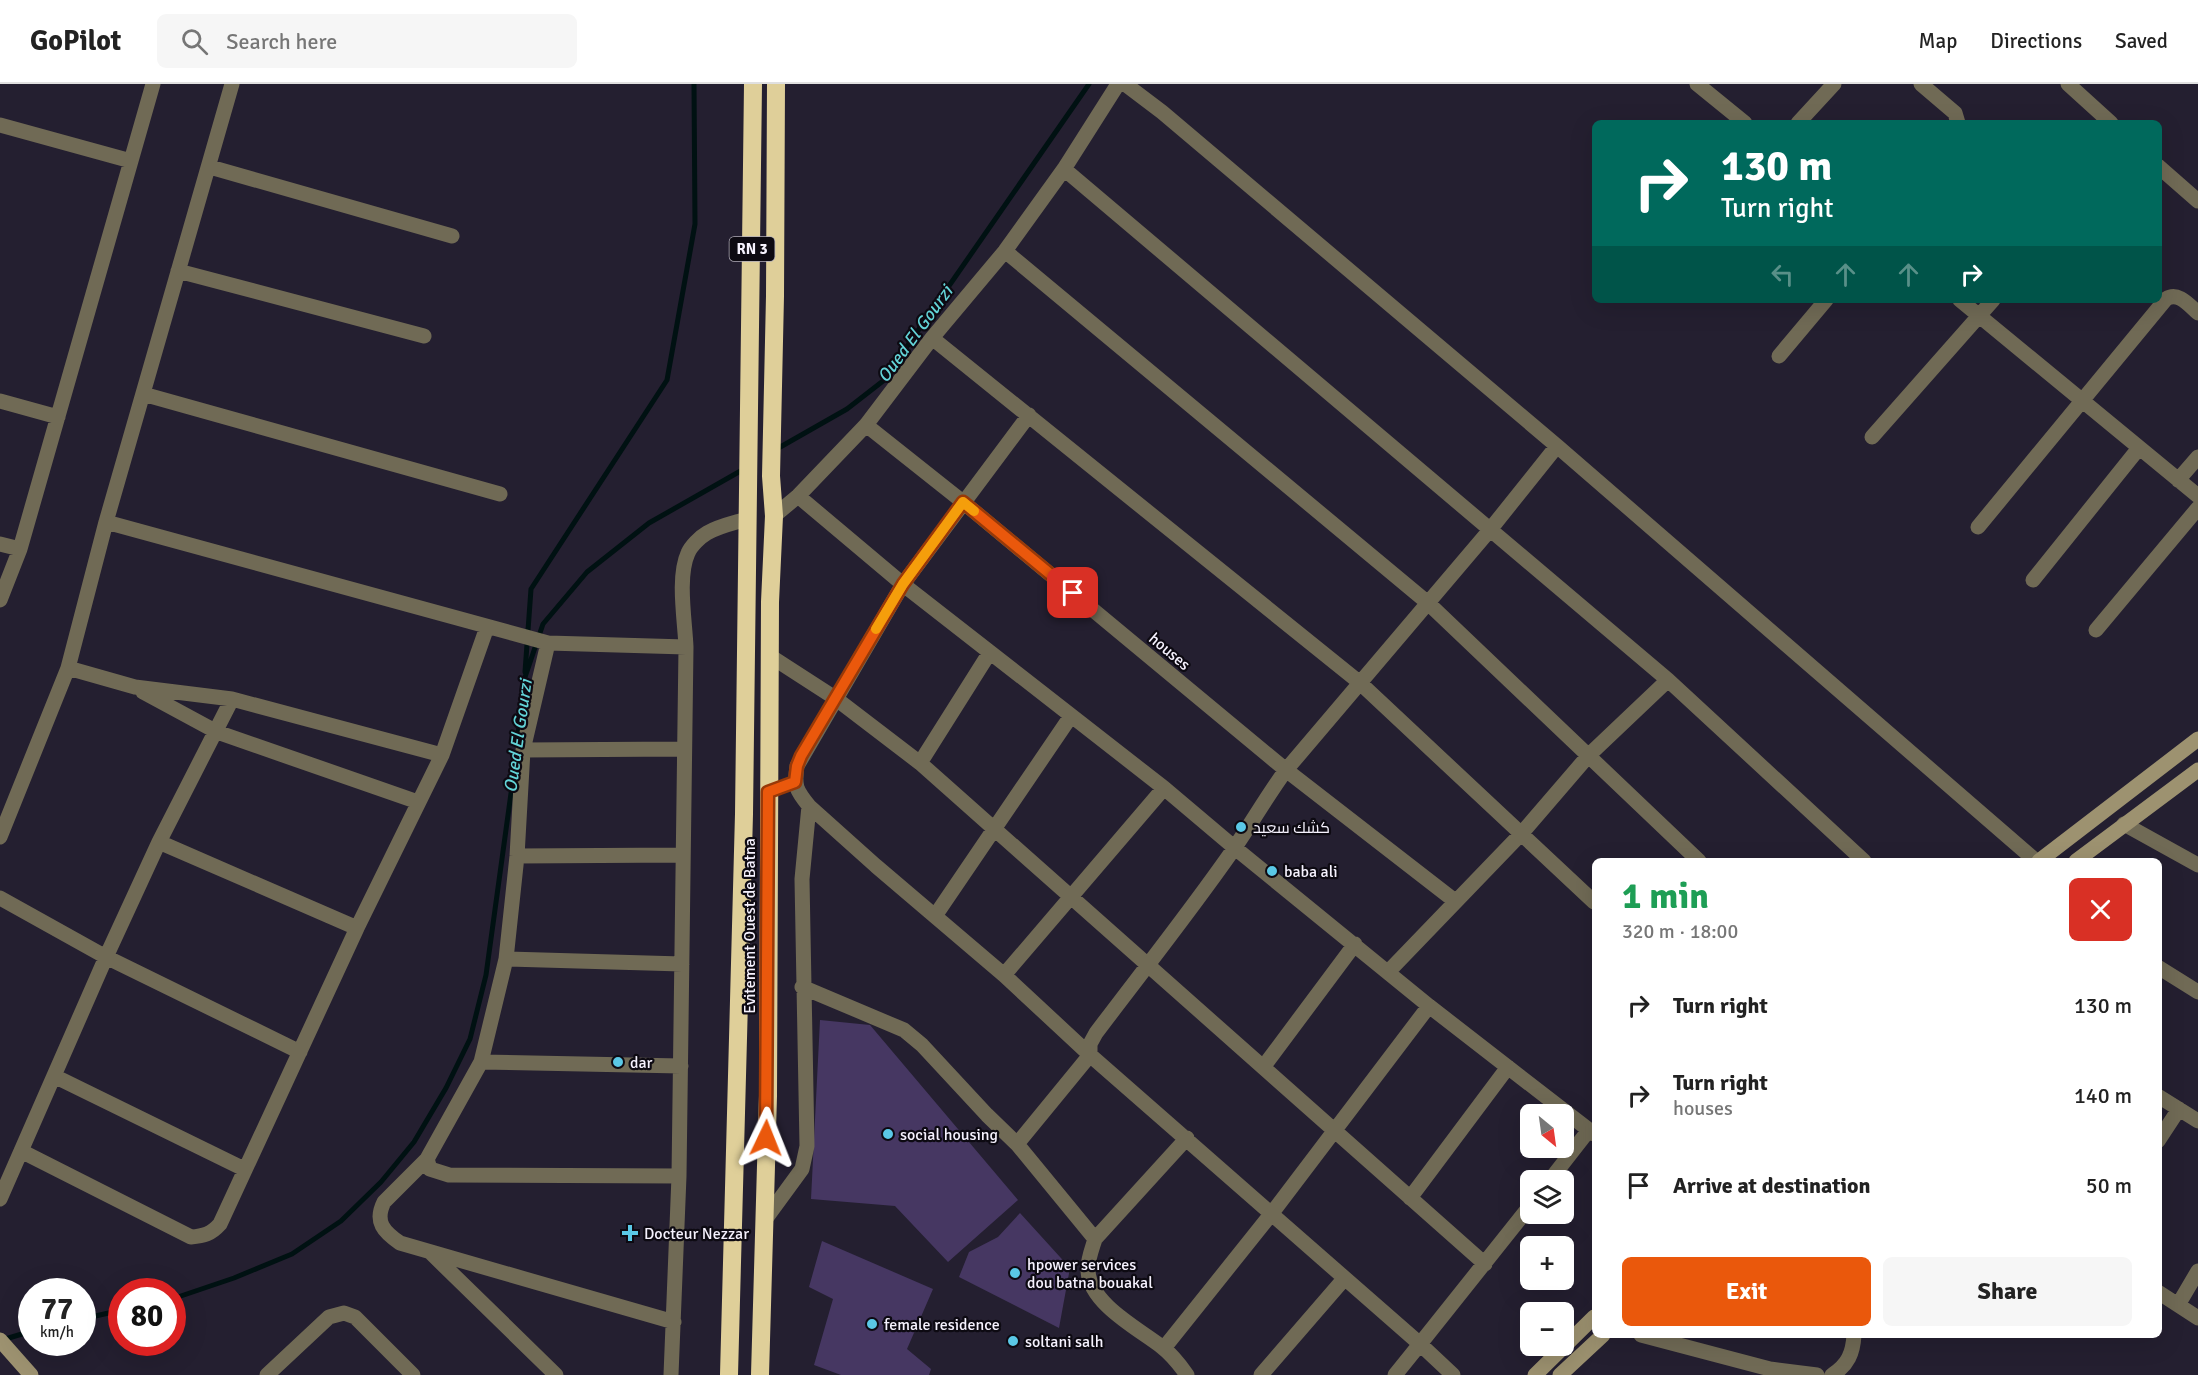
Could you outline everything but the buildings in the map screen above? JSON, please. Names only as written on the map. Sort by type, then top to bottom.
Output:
[{"type":"highway","name":"Evitement Ouest de Batna","points":[[729,1375],[744,814],[753,84]]},
{"type":"highway","name":"Evitement Ouest de Batna","points":[[760,1375],[768,1096],[768,792],[770,602],[774,516],[771,476],[774,410],[776,84]]},
{"type":"main road","points":[[2041,858],[2196,744]]},
{"type":"main road","points":[[2080,858],[2198,770]]},
{"type":"main road","points":[[1535,1375],[1592,1319]]},
{"type":"main road","points":[[1560,1375],[1600,1338]]},
{"type":"main road","points":[[0,1340],[31,1375]]},
{"type":"street","points":[[0,600],[20,549],[153,84]]},
{"type":"street","points":[[0,837],[68,668],[106,522],[210,167],[232,84]]},
{"type":"street","points":[[774,516],[798,496],[866,424],[932,338],[1005,250],[1064,169],[1118,84]]},
{"type":"street","points":[[1125,84],[1162,112],[1557,446],[2034,858]]},
{"type":"street","points":[[1697,84],[1741,120]]},
{"type":"street","points":[[1801,120],[1834,84]]},
{"type":"street","points":[[1922,84],[1955,113],[1957,120]]},
{"type":"street","points":[[2068,84],[2108,120]]},
{"type":"street","points":[[0,125],[131,161]]},
{"type":"street","points":[[210,167],[452,236]]},
{"type":"street","points":[[1064,169],[1489,531],[1668,680],[1861,858]]},
{"type":"street","points":[[2162,170],[2198,201]]},
{"type":"street","points":[[1005,250],[1428,603],[1696,858]]},
{"type":"street","points":[[178,271],[424,336]]},
{"type":"street","points":[[1978,527],[2166,298],[2171,295],[2177,296],[2198,313]]},
{"type":"street","points":[[1779,357],[1824,303]]},
{"type":"street","points":[[1963,303],[2198,496]]},
{"type":"street","points":[[1872,437],[1990,303]]},
{"type":"street","points":[[932,338],[1359,682],[1592,900]]},
{"type":"street","points":[[143,394],[500,494]]},
{"type":"street","points":[[0,401],[58,417]]},
{"type":"street","points":[[1029,415],[903,584],[797,766],[795,782],[797,791],[809,806],[1004,975],[1090,1055],[1187,1138],[1453,1375]]},
{"type":"street","name":"houses","points":[[866,424],[1286,770],[1455,901]]},
{"type":"street","points":[[1017,1144],[1090,1055],[1090,1044],[1096,1033],[1234,848],[1265,798],[1286,770],[1489,531],[1557,446]]},
{"type":"street","points":[[2033,579],[2139,448]]},
{"type":"street","points":[[2178,480],[2198,457]]},
{"type":"street","points":[[798,496],[903,584],[1164,788],[1234,848],[1429,1006],[1592,1132],[1559,1170]]},
{"type":"street","points":[[2096,630],[2198,508]]},
{"type":"street","points":[[672,1375],[681,1066],[686,647],[683,576],[688,553],[706,534],[719,527],[747,519]]},
{"type":"street","points":[[106,522],[543,642],[686,647]]},
{"type":"street","points":[[0,544],[20,549]]},
{"type":"street","points":[[21,1151],[191,1237],[203,1236],[220,1224],[357,928],[442,755],[487,627]]},
{"type":"street","points":[[543,642],[524,750],[517,856],[506,959],[480,1062],[427,1160],[384,1202],[379,1217],[383,1229],[400,1243],[674,1322]]},
{"type":"street","points":[[920,763],[990,652]]},
{"type":"street","points":[[770,656],[835,698],[920,763],[1485,1264]]},
{"type":"street","points":[[68,668],[135,687],[232,699],[442,755]]},
{"type":"street","points":[[1388,972],[1521,834],[1589,755],[1668,680]]},
{"type":"street","points":[[135,687],[217,732],[418,802]]},
{"type":"street","points":[[0,1199],[159,842],[232,699]]},
{"type":"street","points":[[935,916],[1071,716]]},
{"type":"street","points":[[524,750],[684,749]]},
{"type":"street","points":[[768,792],[795,782]]},
{"type":"street","points":[[1004,975],[1164,788]]},
{"type":"street","points":[[764,1221],[802,1169],[806,1157],[802,879],[809,806]]},
{"type":"street","points":[[2124,824],[2198,865]]},
{"type":"street","points":[[159,842],[357,928]]},
{"type":"street","points":[[517,856],[683,855]]},
{"type":"street","points":[[0,898],[106,957],[300,1052]]},
{"type":"street","points":[[1264,1066],[1355,944]]},
{"type":"street","points":[[506,959],[682,964]]},
{"type":"street","points":[[2162,970],[2198,992]]},
{"type":"street","points":[[802,987],[904,1030],[922,1045],[1017,1144],[1095,1239]]},
{"type":"street","points":[[1164,1348],[1272,1213],[1429,1006]]},
{"type":"street","points":[[480,1062],[681,1066]]},
{"type":"street","points":[[1410,1198],[1508,1067]]},
{"type":"street","points":[[54,1076],[244,1169]]},
{"type":"street","points":[[2162,1098],[2198,1122]]},
{"type":"street","points":[[2162,1135],[2179,1109]]},
{"type":"street","points":[[1187,1138],[1095,1239],[1088,1272],[1092,1286],[1100,1299],[1164,1348],[1187,1375]]},
{"type":"street","points":[[427,1160],[430,1169],[449,1175],[679,1176]]},
{"type":"street","points":[[1395,1375],[1520,1219]]},
{"type":"street","points":[[429,1251],[556,1375]]},
{"type":"street","points":[[2178,1305],[2198,1271]]},
{"type":"street","points":[[1262,1375],[1344,1279]]},
{"type":"street","points":[[2162,1295],[2198,1318]]},
{"type":"street","points":[[267,1375],[329,1317],[344,1312],[355,1317],[413,1375]]},
{"type":"street","points":[[1652,1338],[1770,1369],[1817,1375]]},
{"type":"street","points":[[1832,1375],[1842,1369],[1853,1352],[1854,1338]]},
{"type":"waterway","points":[[525,672],[531,589],[667,380],[695,224],[694,84]]},
{"type":"waterway","name":"Oued El Gourzi","points":[[775,450],[847,409],[883,381],[1089,84]]},
{"type":"waterway","name":"Oued El Gourzi","points":[[517,745],[524,680],[543,624],[587,572],[649,523],[744,469]]},
{"type":"waterway","name":"Oued El Gourzi","points":[[186,1294],[234,1278],[292,1254],[341,1221],[381,1182],[414,1142],[446,1088],[470,1039],[486,975],[516,757]]},
{"type":"waterway","name":"Oued El Gourzi","points":[[96,1316],[108,1313]]},
{"type":"waterway","name":"Oued El Gourzi","points":[[2,1340],[18,1335]]},
{"type":"slow traffic","points":[[876,629],[903,584],[963,502],[974,511]]},
{"type":"place","name":"كشك سعيد","points":[[1241,827]]},
{"type":"place","name":"baba ali","points":[[1272,871]]},
{"type":"place","name":"dar","points":[[618,1062]]},
{"type":"place","name":"social housing","points":[[888,1134]]},
{"type":"place","name":"Docteur Nezzar","points":[[630,1233]]},
{"type":"place","name":"hpower services dou batna bouakal","points":[[1015,1273]]},
{"type":"place","name":"female residence","points":[[872,1324]]},
{"type":"place","name":"soltani salh","points":[[1013,1341]]},
{"type":"route","points":[[766,1138],[768,792],[795,782],[801,756],[903,584],[963,502],[1073,593]]}]
